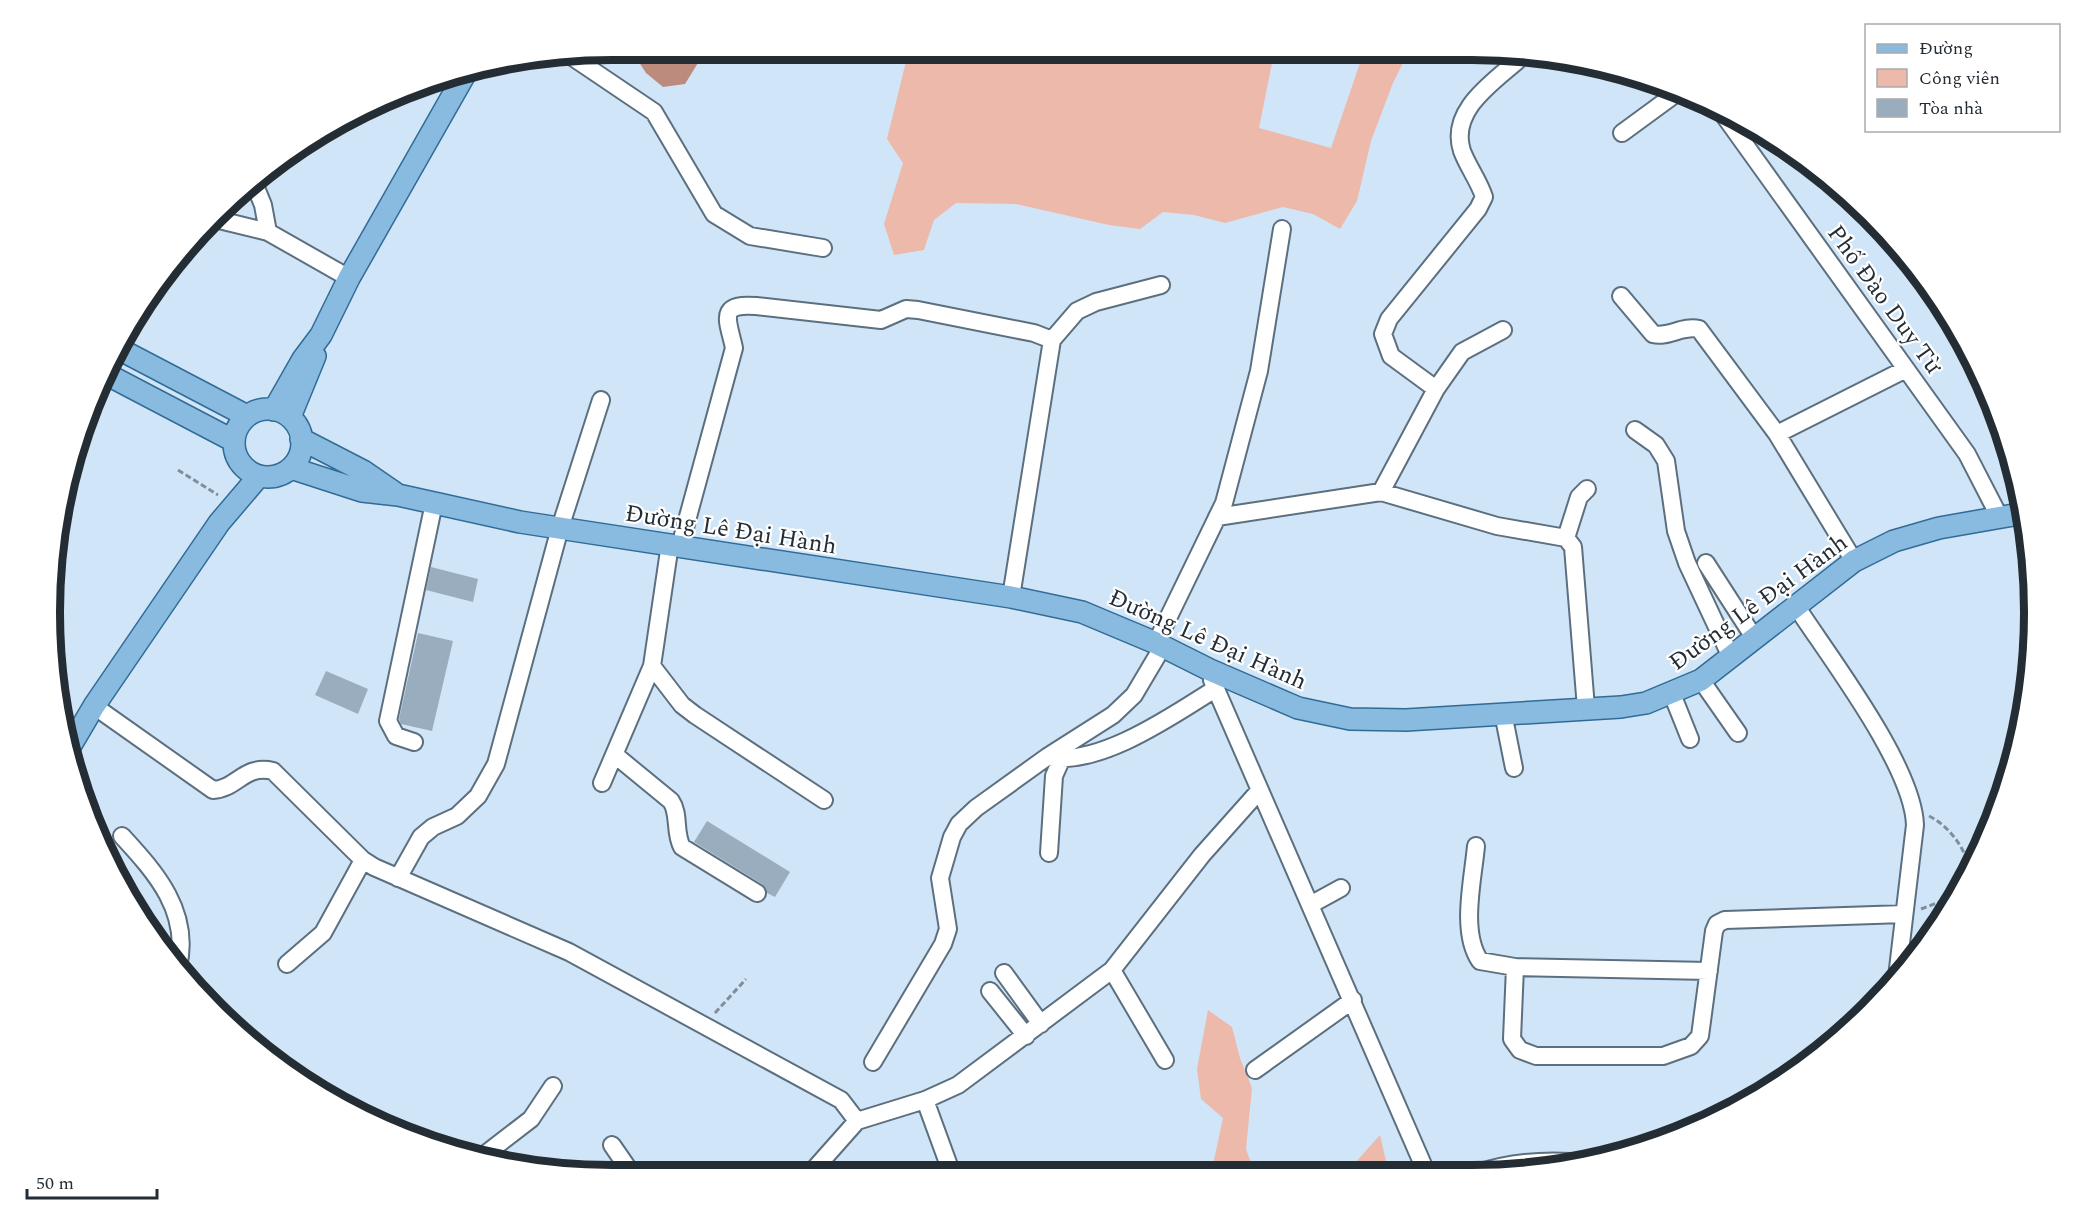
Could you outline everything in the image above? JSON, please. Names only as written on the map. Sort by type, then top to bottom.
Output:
[{"type":"main road","points":[[282,413],[313,364],[321,335],[349,278],[461,82]]},
{"type":"main road","points":[[126,352],[247,416]]},
{"type":"main road","points":[[113,377],[234,441]]},
{"type":"main road","points":[[259,410],[282,413],[297,426],[301,439],[298,459],[291,468],[270,477],[252,471],[235,453],[235,432],[247,416],[259,410]]},
{"type":"main road","name":"Đường Lê Đại Hành","points":[[301,439],[363,471],[398,495]]},
{"type":"main road","name":"Đường Lê Đại Hành","points":[[291,468],[362,491],[398,495],[560,528],[1011,597],[1082,612],[1160,644],[1212,680],[1298,708],[1350,719],[1406,720],[1646,703],[1701,680],[1854,561],[1894,541],[1939,528],[2015,515]]},
{"type":"main road","points":[[219,523],[227,500],[252,471]]},
{"type":"main road","points":[[75,738],[94,706],[252,471]]},
{"type":"street","points":[[578,61],[654,112],[714,214],[750,236],[823,248]]},
{"type":"street","points":[[1436,389],[1391,356],[1383,334],[1389,319],[1478,209],[1484,197],[1461,149],[1460,135],[1465,113],[1476,96],[1517,62]]},
{"type":"street","points":[[1622,133],[1671,97]]},
{"type":"street","name":"Phố Đào Duy Từ","points":[[1731,125],[1967,454],[2000,518]]},
{"type":"street","points":[[257,190],[263,205],[268,232]]},
{"type":"street","points":[[223,221],[268,232],[349,278]]},
{"type":"street","points":[[873,1062],[948,929],[940,878],[952,837],[959,824],[976,808],[1054,759],[1113,715],[1134,695],[1160,644],[1224,503],[1259,371],[1282,229]]},
{"type":"street","points":[[1011,597],[1052,340],[1077,311],[1096,302],[1161,285]]},
{"type":"street","points":[[1621,296],[1653,334],[1660,336],[1691,327],[1699,329],[1777,434],[1854,561]]},
{"type":"street","points":[[602,783],[652,666],[675,545],[734,348],[726,316],[729,310],[746,305],[881,320],[906,309],[918,310],[1034,333],[1052,340]]},
{"type":"street","points":[[1381,492],[1436,389],[1462,352],[1503,330]]},
{"type":"street","points":[[1777,434],[1906,369]]},
{"type":"street","points":[[398,878],[421,837],[433,827],[457,816],[478,796],[496,764],[560,528],[601,400]]},
{"type":"street","points":[[1635,430],[1656,445],[1666,461],[1676,531],[1687,563],[1731,657]]},
{"type":"street","points":[[1566,538],[1579,497],[1587,489]]},
{"type":"street","points":[[1217,517],[1381,492],[1497,526],[1566,538],[1573,547],[1586,708]]},
{"type":"street","points":[[414,742],[396,736],[388,721],[434,503]]},
{"type":"street","points":[[1706,562],[1755,639]]},
{"type":"street","points":[[1796,606],[1882,739],[1908,790],[1914,809],[1915,825],[1899,963]]},
{"type":"street","points":[[652,666],[682,705],[824,800]]},
{"type":"street","points":[[1054,759],[1086,756],[1144,732],[1212,680],[1423,1165]]},
{"type":"street","points":[[1701,680],[1738,734]]},
{"type":"street","points":[[1672,694],[1690,739]]},
{"type":"street","points":[[94,706],[213,790],[220,790],[253,770],[262,768],[273,771],[363,860],[398,878],[569,952],[841,1100],[857,1121]]},
{"type":"street","points":[[1503,713],[1514,768]]},
{"type":"street","points":[[615,755],[675,806],[678,840],[682,847],[757,893]]},
{"type":"street","points":[[1049,854],[1054,759]]},
{"type":"street","points":[[818,1165],[857,1121],[925,1100],[965,1081],[1112,970],[1202,855],[1259,791]]},
{"type":"street","points":[[122,836],[153,869],[169,893],[180,940],[179,955]]},
{"type":"street","points":[[1476,846],[1469,935],[1472,949],[1480,961],[1515,967],[1709,971]]},
{"type":"street","points":[[288,964],[323,933],[363,860]]},
{"type":"street","points":[[1310,905],[1341,888]]},
{"type":"street","points":[[1515,967],[1512,1039],[1520,1050],[1536,1056],[1663,1056],[1680,1052],[1691,1046],[1700,1036],[1714,931],[1717,924],[1725,920],[1904,914]]},
{"type":"street","points":[[1112,970],[1165,1060]]},
{"type":"street","points":[[1004,973],[1041,1024]]},
{"type":"street","points":[[990,991],[1026,1036]]},
{"type":"street","points":[[1255,1070],[1353,1000]]},
{"type":"street","points":[[490,1151],[531,1119],[553,1086]]},
{"type":"street","points":[[925,1100],[948,1165]]},
{"type":"street","points":[[612,1145],[626,1165]]},
{"type":"street","points":[[1508,1164],[1534,1161]]},
{"type":"path","points":[[178,470],[227,500]]},
{"type":"path","points":[[1914,809],[1943,823],[1963,849],[1966,858]]},
{"type":"path","points":[[1904,914],[1941,903]]},
{"type":"path","points":[[704,1026],[746,979]]},
{"type":"green space","points":[[906,60],[1273,60],[1259,128],[1331,148],[1361,60],[1404,60],[1393,83],[1371,141],[1357,201],[1340,229],[1313,214],[1283,207],[1225,223],[1194,215],[1163,212],[1140,229],[1109,225],[1016,204],[956,203],[934,220],[924,250],[894,255],[884,224],[903,163],[887,139]]},
{"type":"green space","points":[[1208,1010],[1232,1027],[1240,1058],[1252,1088],[1246,1149],[1252,1165],[1213,1165],[1223,1118],[1201,1099],[1197,1069]]},
{"type":"green space","points":[[1380,1135],[1387,1165],[1353,1165]]},
{"type":"shaded area","points":[[638,60],[700,60],[685,84],[663,87],[646,73]]},
{"type":"building","points":[[431,567],[478,579],[473,602],[426,590]]},
{"type":"building","points":[[418,633],[453,641],[432,731],[401,724],[399,719]]},
{"type":"building","points":[[326,671],[368,689],[358,714],[315,695]]},
{"type":"building","points":[[707,821],[790,872],[775,897],[767,893],[762,884],[694,842]]}]
